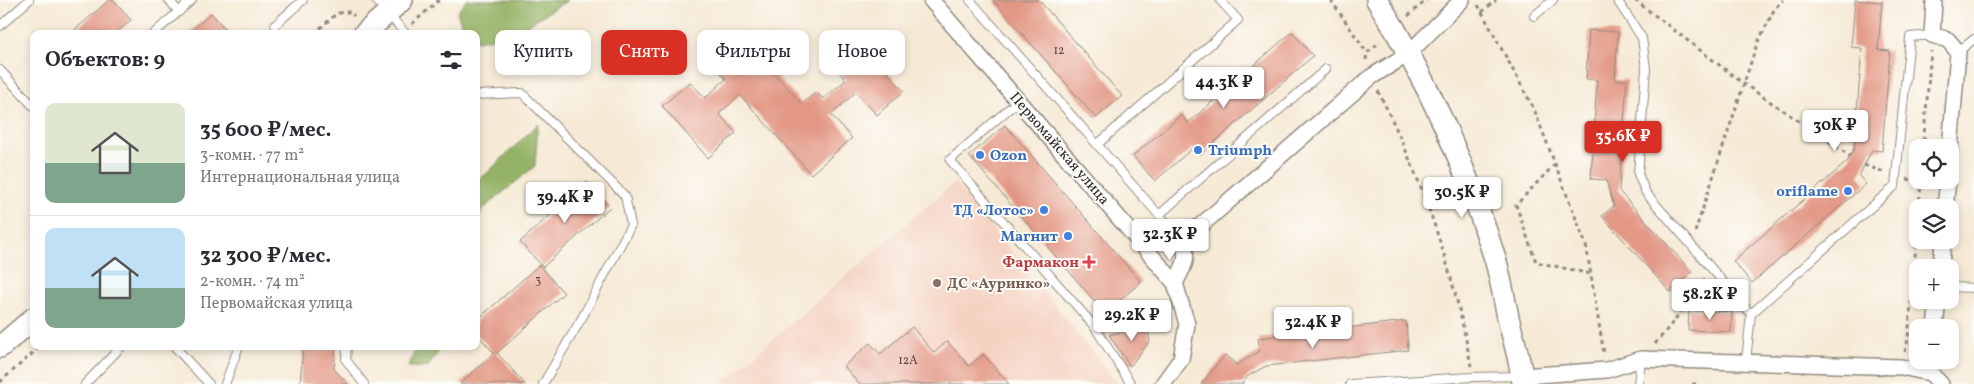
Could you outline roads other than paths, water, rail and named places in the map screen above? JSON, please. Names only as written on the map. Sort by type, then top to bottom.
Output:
[{"type":"main road","points":[[1377,0],[1408,54],[1452,144],[1476,203],[1496,263],[1523,380]]},
{"type":"main road","points":[[367,30],[389,5]]},
{"type":"main road","points":[[0,347],[30,321]]},
{"type":"street","name":"Первомайская улица","points":[[931,0],[1175,283],[1187,324],[1180,359],[1163,384]]},
{"type":"street","points":[[1175,283],[1184,266],[1187,253],[1183,241],[1371,77],[1408,54],[1462,0]]},
{"type":"street","points":[[1936,1],[1932,35],[1948,40],[1958,52],[1951,139]]},
{"type":"street","points":[[1523,380],[1607,370],[1641,359],[1901,367],[1934,372]]},
{"type":"lane","points":[[0,26],[29,0]]},
{"type":"lane","points":[[169,0],[179,12]]},
{"type":"lane","points":[[158,30],[192,0]]},
{"type":"lane","points":[[275,25],[303,0]]},
{"type":"lane","points":[[1098,144],[1238,20],[1220,0]]},
{"type":"lane","points":[[1534,16],[1552,0]]},
{"type":"lane","name":"Первомайская улица","points":[[973,1],[1159,216],[1183,241]]},
{"type":"lane","points":[[1621,1],[1642,38],[1646,69],[1638,174],[1646,193],[1752,314]]},
{"type":"lane","points":[[389,5],[403,30]]},
{"type":"lane","points":[[1746,362],[1752,314],[1896,186],[1910,37],[1932,35]]},
{"type":"lane","points":[[1958,52],[1974,39]]},
{"type":"lane","points":[[1159,216],[1326,69]]},
{"type":"lane","points":[[0,70],[30,103]]},
{"type":"lane","points":[[480,95],[522,93],[626,196],[631,225],[583,316],[543,384]]},
{"type":"lane","points":[[1019,100],[950,160],[1094,326],[1131,384]]},
{"type":"lane","points":[[1959,287],[1974,288]]},
{"type":"lane","points":[[85,384],[118,350]]},
{"type":"lane","points":[[178,350],[209,384]]},
{"type":"lane","points":[[224,384],[237,350]]},
{"type":"lane","points":[[347,350],[346,360],[364,384]]},
{"type":"lane","points":[[1638,384],[1641,359]]},
{"type":"lane","points":[[1350,384],[1443,381],[1473,377],[1523,380]]},
{"type":"place","name":"Triumph","points":[[1198,150]]},
{"type":"place","name":"Ozon","points":[[980,155]]},
{"type":"place","name":"oriflame","points":[[1848,191]]},
{"type":"place","name":"ТД «Лотос»","points":[[1044,210]]},
{"type":"place","name":"Магнит","points":[[1068,236]]},
{"type":"place","name":"Фармакон","points":[[1089,262]]},
{"type":"place","name":"ДС «Ауринко»","points":[[937,283]]}]
